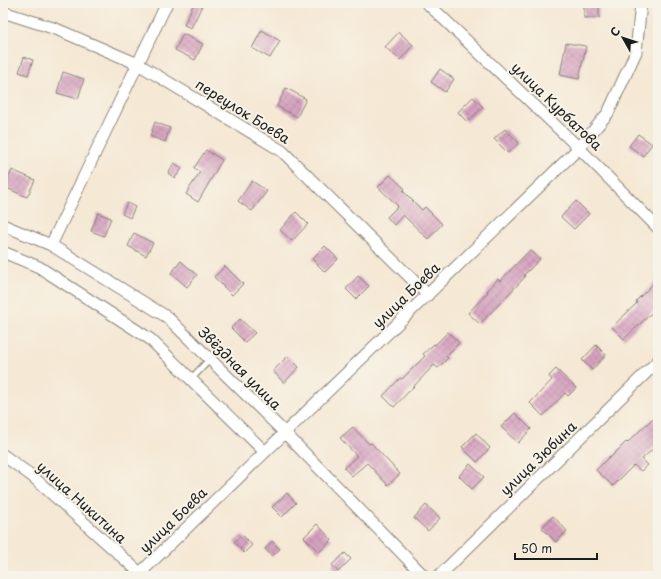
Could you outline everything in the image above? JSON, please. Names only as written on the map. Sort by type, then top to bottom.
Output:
[{"type":"street","points":[[51,245],[167,3]]},
{"type":"street","name":"улица Боева","points":[[139,575],[579,148],[608,113],[636,52],[641,3]]},
{"type":"street","name":"улица Курбатова","points":[[431,4],[579,148],[658,228]]},
{"type":"street","name":"переулок Боева","points":[[3,12],[56,29],[138,64],[282,151],[428,295]]},
{"type":"street","name":"Звёздная улица","points":[[3,225],[51,245],[167,317],[285,433],[424,576]]},
{"type":"street","points":[[3,252],[39,267],[150,339],[265,452]]},
{"type":"street","name":"улица Зюбина","points":[[439,576],[658,361]]},
{"type":"street","name":"улица Никитина","points":[[3,455],[32,476],[139,575]]},
{"type":"lane","points":[[190,379],[210,359]]},
{"type":"building","points":[[194,3],[202,6],[191,28],[184,25]]},
{"type":"building","points":[[584,3],[599,3],[599,18],[584,18]]},
{"type":"building","points":[[262,30],[280,41],[270,58],[252,48]]},
{"type":"building","points":[[399,32],[413,45],[400,60],[385,47]]},
{"type":"building","points":[[183,34],[203,44],[195,60],[175,50]]},
{"type":"building","points":[[566,43],[586,46],[579,79],[560,75]]},
{"type":"building","points":[[24,57],[33,60],[28,75],[19,72]]},
{"type":"building","points":[[440,69],[454,79],[445,92],[431,82]]},
{"type":"building","points":[[63,72],[84,79],[78,99],[57,93]]},
{"type":"building","points":[[286,88],[306,99],[297,117],[277,106]]},
{"type":"building","points":[[473,97],[483,107],[467,122],[458,112]]},
{"type":"building","points":[[155,122],[170,128],[165,142],[150,136]]},
{"type":"building","points":[[505,129],[519,143],[508,153],[494,139]]},
{"type":"building","points":[[638,134],[652,144],[643,156],[629,146]]},
{"type":"building","points":[[206,150],[222,160],[198,202],[186,194],[200,172],[194,168]]},
{"type":"building","points":[[174,163],[182,168],[175,178],[168,173]]},
{"type":"building","points":[[12,170],[35,180],[27,197],[4,187]]},
{"type":"building","points":[[390,175],[405,189],[403,191],[422,210],[425,207],[442,224],[428,239],[403,215],[394,225],[387,217],[398,206],[378,187]]},
{"type":"building","points":[[252,181],[267,191],[252,211],[238,201]]},
{"type":"building","points":[[576,201],[589,214],[574,229],[561,217]]},
{"type":"building","points":[[127,203],[135,207],[130,218],[122,214]]},
{"type":"building","points":[[296,212],[308,224],[292,241],[280,230]]},
{"type":"building","points":[[98,213],[111,218],[104,236],[91,231]]},
{"type":"building","points":[[134,233],[153,243],[146,256],[128,246]]},
{"type":"building","points":[[325,246],[338,259],[325,272],[312,259]]},
{"type":"building","points":[[530,250],[540,259],[480,324],[468,313],[498,279],[500,281]]},
{"type":"building","points":[[181,261],[197,275],[187,287],[171,273]]},
{"type":"building","points":[[225,266],[243,284],[232,295],[214,277]]},
{"type":"building","points":[[358,276],[369,286],[356,299],[346,289]]},
{"type":"building","points":[[658,279],[658,307],[624,339],[612,327],[637,303],[636,301]]},
{"type":"building","points":[[240,319],[255,333],[245,342],[231,328]]},
{"type":"building","points":[[448,332],[459,343],[446,356],[448,358],[438,368],[434,365],[394,407],[383,396],[400,378],[402,379],[425,356],[423,354]]},
{"type":"building","points":[[596,345],[606,355],[592,370],[582,360]]},
{"type":"building","points":[[288,356],[299,367],[284,383],[273,371]]},
{"type":"building","points":[[556,369],[576,388],[568,396],[565,393],[543,416],[530,403],[552,380],[549,376]]},
{"type":"building","points":[[515,413],[531,429],[518,443],[501,427]]},
{"type":"building","points":[[652,419],[658,425],[658,444],[642,459],[648,465],[641,471],[634,465],[613,486],[596,470]]},
{"type":"building","points":[[353,427],[369,444],[371,443],[400,474],[388,485],[367,463],[352,476],[344,468],[357,456],[340,438]]},
{"type":"building","points":[[476,433],[490,448],[477,462],[462,447]]},
{"type":"building","points":[[470,464],[484,477],[472,489],[459,476]]},
{"type":"building","points":[[287,493],[296,503],[282,517],[272,507]]},
{"type":"building","points":[[426,505],[440,518],[428,531],[414,518]]},
{"type":"building","points":[[553,516],[567,531],[556,542],[542,528]]},
{"type":"building","points":[[317,524],[332,540],[319,552],[304,537]]},
{"type":"building","points":[[242,535],[252,545],[244,553],[234,542]]},
{"type":"building","points":[[272,541],[280,549],[272,556],[265,549]]},
{"type":"building","points":[[345,553],[351,559],[338,572],[332,565]]}]
